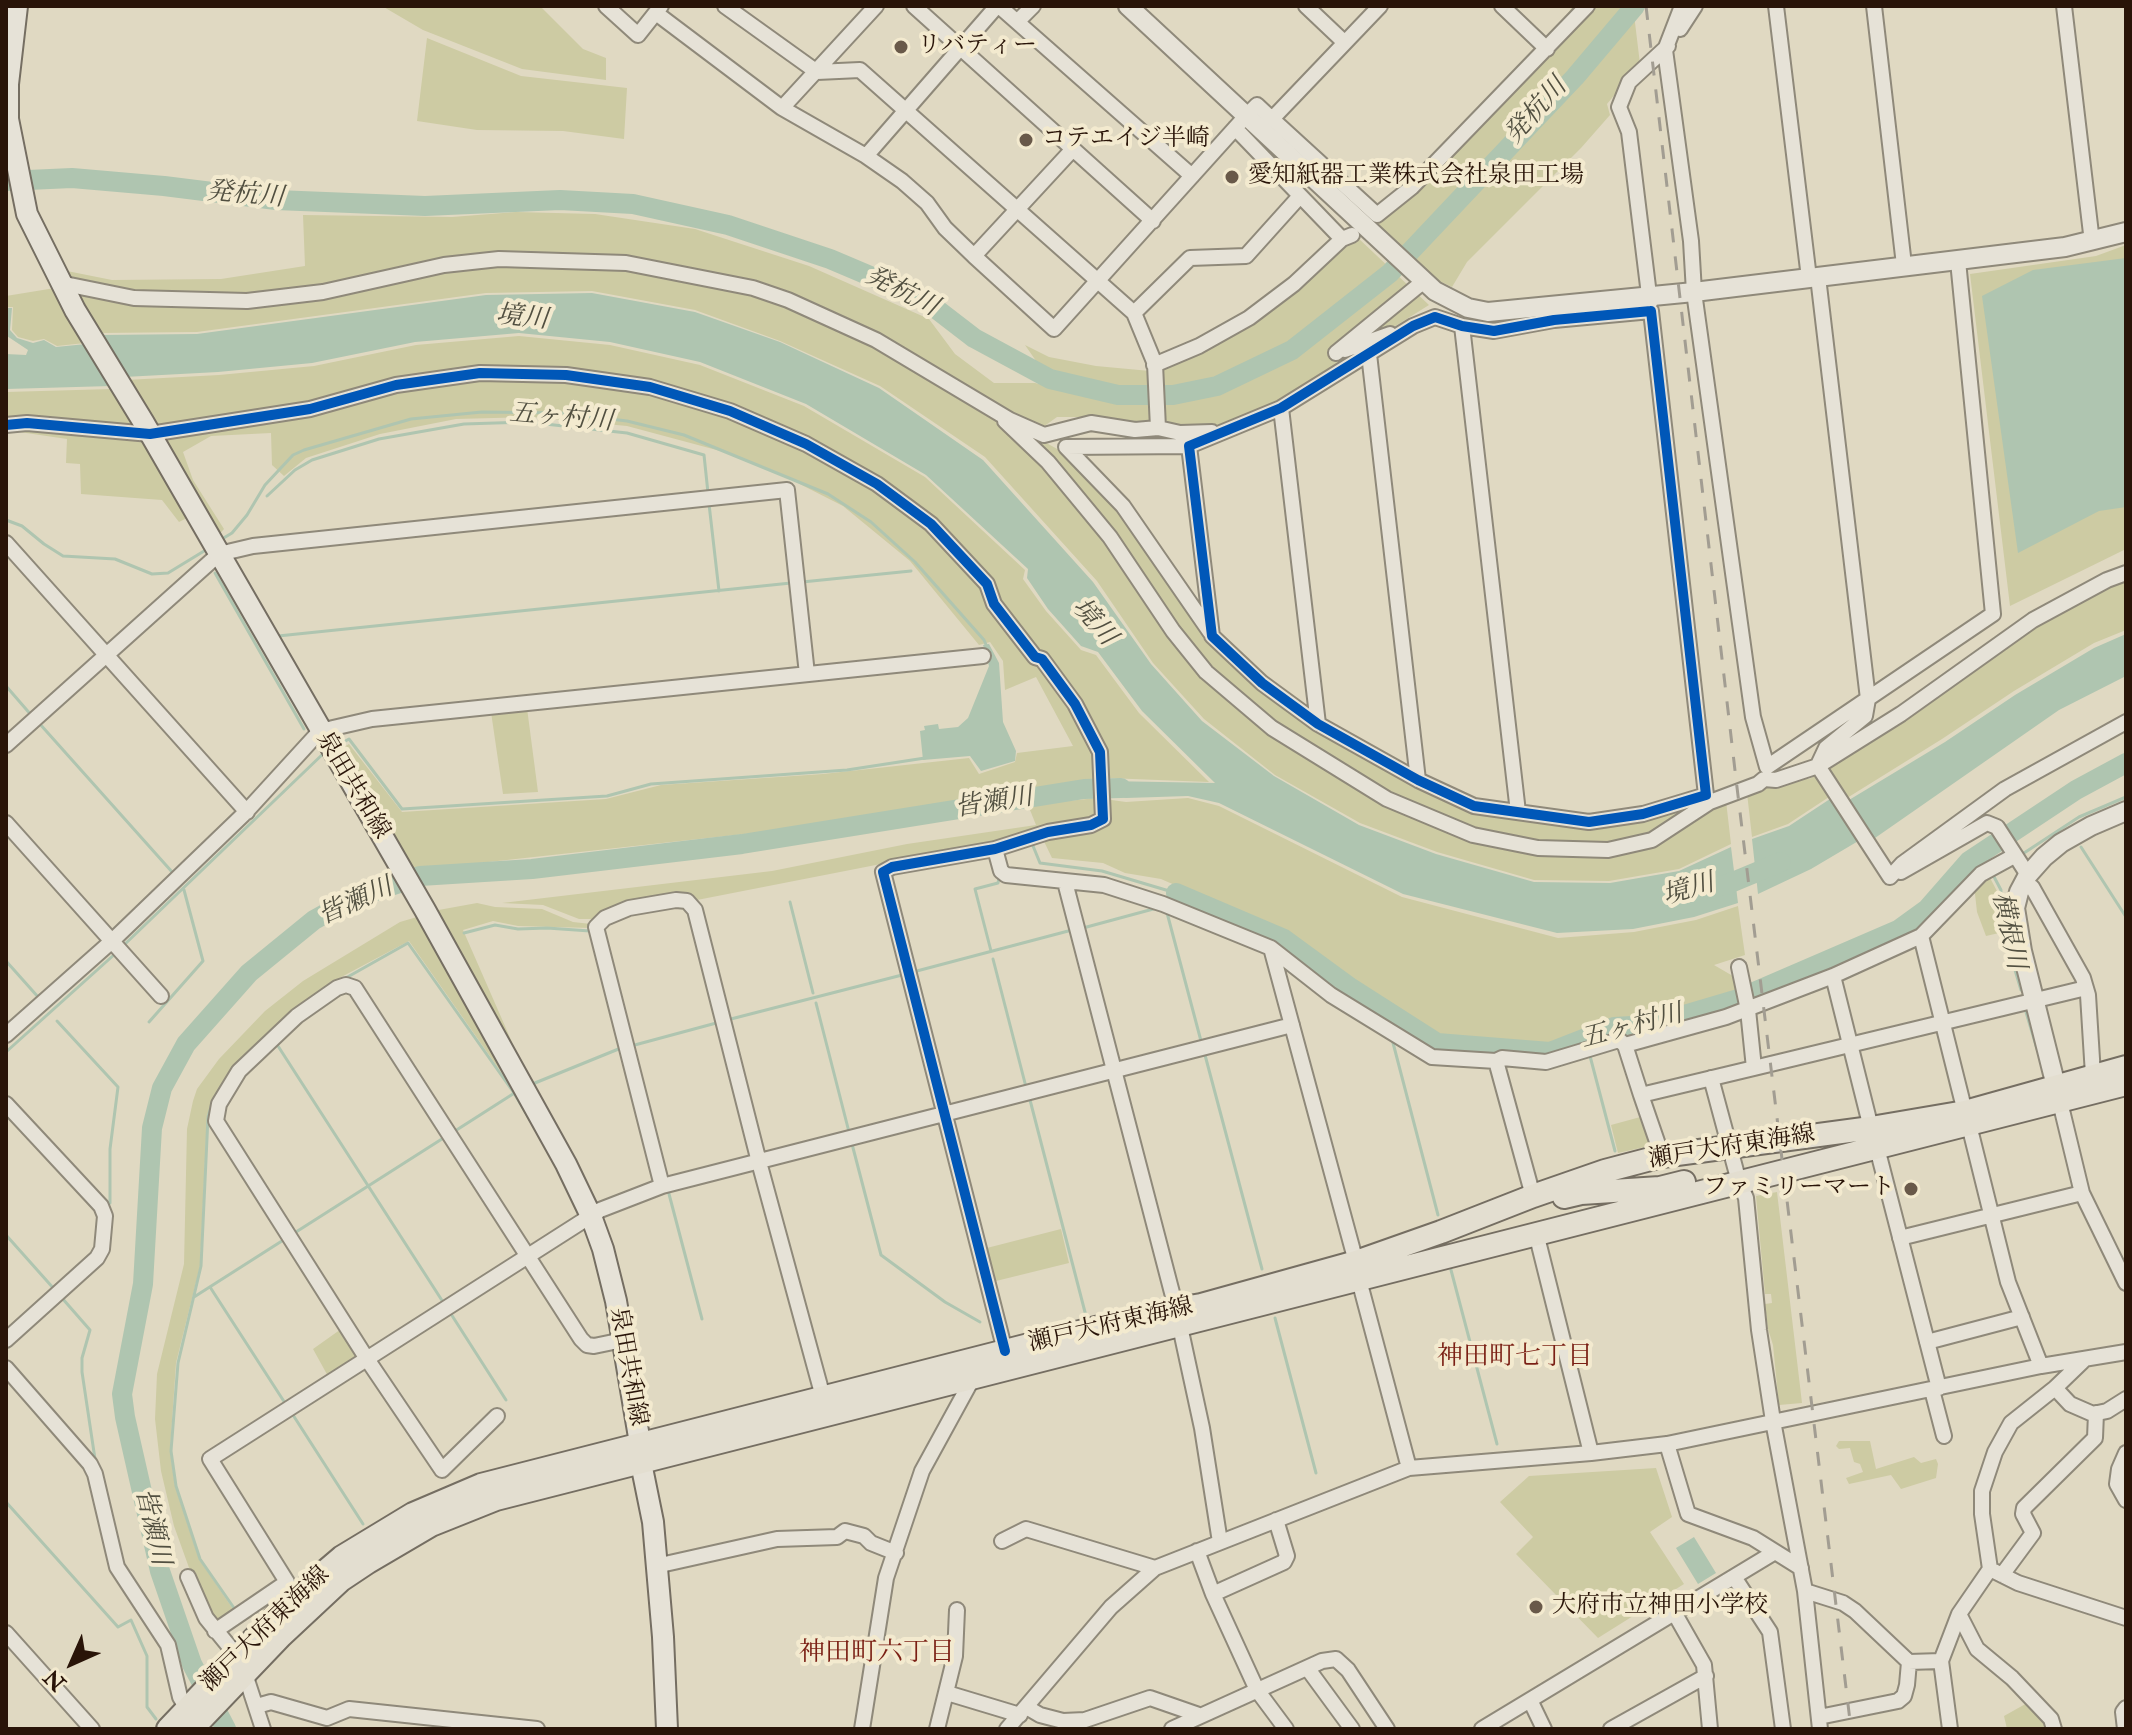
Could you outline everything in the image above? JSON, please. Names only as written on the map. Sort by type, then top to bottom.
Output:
[{"type":"main road","name":"泉田共和線","points":[[17,6],[7,119],[27,214],[60,283],[94,343],[147,428],[423,906],[559,1151],[591,1216],[610,1277],[623,1340],[653,1522],[667,1729]]},
{"type":"main road","name":"瀬戸大府東海線","points":[[2058,1094],[2093,1075],[2126,1067]]},
{"type":"main road","name":"瀬戸大府東海線","points":[[640,1453],[974,1376],[1177,1317],[1357,1271],[1536,1233],[1739,1182],[1874,1138],[1967,1119],[2058,1094],[2126,1084]]},
{"type":"main road","name":"瀬戸大府東海線","points":[[1357,1271],[1533,1196],[1605,1171],[1662,1156],[1729,1146],[1874,1138]]},
{"type":"main road","points":[[1482,1216],[1510,1213],[1581,1193],[1660,1188],[1710,1175],[1731,1174],[1739,1182]]},
{"type":"main road","name":"瀬戸大府東海線","points":[[168,1729],[192,1717],[239,1668],[341,1580],[431,1525],[496,1499],[823,1397],[1005,1351],[1177,1317]]},
{"type":"street","points":[[606,6],[638,41],[659,9],[782,108],[866,156],[902,181],[927,203],[945,228],[1054,329],[1257,105],[1375,217],[1412,187],[1587,6]]},
{"type":"street","points":[[725,6],[817,72],[860,70],[1134,313],[1154,365],[1158,427]]},
{"type":"street","points":[[782,108],[876,6]]},
{"type":"street","points":[[914,6],[1153,221]]},
{"type":"street","points":[[866,156],[998,6],[1192,176]]},
{"type":"street","points":[[1018,21],[1033,6]]},
{"type":"street","points":[[1128,6],[1240,122],[1300,196],[1347,237],[1294,284],[1249,318],[1199,346],[1154,365]]},
{"type":"street","points":[[1306,6],[1344,42]]},
{"type":"street","points":[[1272,119],[1380,6]]},
{"type":"street","points":[[1502,6],[1547,49]]},
{"type":"street","points":[[1682,6],[1665,50],[1691,241],[1694,292],[1753,717],[1766,773],[1776,780],[1818,766],[1901,714],[2033,620],[2126,573]]},
{"type":"street","points":[[1695,6],[1665,50],[1629,82],[1619,107],[1629,132],[1708,799]]},
{"type":"street","points":[[1776,6],[1868,699],[1865,716],[1826,748],[1818,766]]},
{"type":"street","points":[[1874,6],[1904,265]]},
{"type":"street","points":[[2064,6],[2092,242]]},
{"type":"street","points":[[1240,122],[1422,279],[1468,308],[1488,312],[1650,304]]},
{"type":"street","points":[[974,256],[1073,149]]},
{"type":"street","points":[[1134,313],[1190,258],[1246,256],[1300,196]]},
{"type":"street","points":[[1422,279],[1336,353],[1435,317],[1462,326],[1494,331],[1650,304],[1694,292],[1958,261],[2092,242],[2126,232]]},
{"type":"street","points":[[60,283],[134,298],[247,301],[323,292],[444,265],[499,259],[626,263],[753,288],[788,300],[876,340],[995,411],[1066,447],[1123,506],[1212,636],[1262,683],[1318,724],[1418,780],[1474,806],[1589,822],[1643,814],[1758,784],[1766,773],[1868,699],[1993,614],[1958,261]]},
{"type":"street","points":[[1066,447],[1189,446],[1281,408],[1413,326]]},
{"type":"street","points":[[1462,326],[1518,812]]},
{"type":"street","points":[[1369,354],[1418,780]]},
{"type":"street","points":[[6,425],[27,423],[147,428],[310,409],[396,385],[480,373],[566,375],[650,387],[730,411],[806,444],[877,484],[931,524],[987,584],[994,604],[1067,693],[1100,752],[1103,819],[1091,825],[1048,832],[995,849],[892,867],[883,872],[1005,1351]]},
{"type":"street","points":[[1281,408],[1318,724]]},
{"type":"street","points":[[995,411],[1048,462],[1110,537],[1173,631],[1206,672],[1272,728],[1387,799],[1473,835],[1538,848],[1608,850],[1652,840],[1708,799]]},
{"type":"street","points":[[1044,435],[1091,423],[1135,430],[1158,427],[1180,433],[1224,432]]},
{"type":"street","points":[[1189,446],[1212,636]]},
{"type":"street","points":[[6,745],[218,553],[253,546],[787,490],[807,674]]},
{"type":"street","points":[[6,543],[247,812]]},
{"type":"street","points":[[6,1035],[118,947],[322,734],[372,719],[983,656]]},
{"type":"street","points":[[1890,877],[1902,864],[2005,789],[2126,722]]},
{"type":"street","points":[[1818,766],[1890,877]]},
{"type":"street","points":[[2125,1278],[2082,1193],[2034,1000],[2015,908],[2025,880],[2044,857],[2074,835],[2126,811]]},
{"type":"street","points":[[6,823],[161,996]]},
{"type":"street","points":[[1890,877],[1913,867],[1980,826],[1987,823],[1997,827],[2083,978],[2093,1075]]},
{"type":"street","points":[[995,849],[1001,871],[1006,875],[1104,885],[1166,905],[1271,948],[1331,995],[1432,1057],[1546,1062],[1619,1040],[1625,1045],[1662,1156]]},
{"type":"street","points":[[1625,1045],[1748,1009],[1833,976],[1921,936],[1981,874],[2013,854]]},
{"type":"street","points":[[1065,882],[1177,1317],[1202,1428],[1220,1542]]},
{"type":"street","points":[[662,1186],[596,934],[599,921],[642,905],[676,900],[692,904],[823,1397]]},
{"type":"street","points":[[1921,936],[2008,1282],[2041,1366]]},
{"type":"street","points":[[1271,948],[1409,1468]]},
{"type":"street","points":[[1739,967],[1748,1009],[1754,1068]]},
{"type":"street","points":[[1833,976],[1927,1342],[1944,1436]]},
{"type":"street","points":[[497,1416],[442,1470],[367,1359],[216,1121],[219,1104],[239,1071],[297,1016],[337,988],[346,985],[355,988],[525,1256],[587,1345],[623,1340]]},
{"type":"street","points":[[1641,1095],[2086,988]]},
{"type":"street","points":[[215,1631],[287,1582],[210,1459],[591,1216],[662,1186],[1292,1025]]},
{"type":"street","points":[[1496,1061],[1533,1196]]},
{"type":"street","points":[[1711,1078],[1746,1198],[1759,1330],[1805,1591],[1819,1723],[1898,1701],[1904,1696],[1909,1662]]},
{"type":"street","points":[[6,1104],[101,1206],[105,1227],[102,1249],[97,1258],[6,1340]]},
{"type":"street","points":[[1900,1238],[2082,1193]]},
{"type":"street","points":[[1536,1233],[1591,1453]]},
{"type":"street","points":[[1927,1342],[2022,1317]]},
{"type":"street","points":[[1007,1729],[1111,1607],[1155,1568],[1409,1468],[1667,1444],[2041,1366],[2126,1352]]},
{"type":"street","points":[[2085,1359],[2011,1423],[1995,1452],[1982,1491],[1982,1514],[1996,1572],[2018,1583],[2126,1618]]},
{"type":"street","points":[[6,1368],[90,1464],[117,1567],[168,1645],[180,1697],[192,1717]]},
{"type":"street","points":[[862,1729],[886,1578],[922,1471],[974,1376]]},
{"type":"street","points":[[2055,1388],[2070,1404],[2096,1413],[2107,1411],[2126,1399]]},
{"type":"street","points":[[1950,1729],[1941,1661],[1959,1614],[2033,1533],[2023,1514],[2024,1508],[2095,1438],[2096,1413]]},
{"type":"street","points":[[1667,1444],[1688,1514],[1753,1538],[1801,1568]]},
{"type":"street","points":[[2126,1453],[2117,1484],[2126,1500]]},
{"type":"street","points":[[1213,1594],[1284,1562],[1287,1556],[1276,1520]]},
{"type":"street","points":[[1002,1541],[1026,1529],[1155,1568]]},
{"type":"street","points":[[656,1566],[777,1539],[837,1537],[845,1531],[864,1536],[871,1543],[896,1553]]},
{"type":"street","points":[[1197,1551],[1257,1690],[1286,1729]]},
{"type":"street","points":[[1482,1729],[1775,1552]]},
{"type":"street","points":[[188,1577],[206,1618],[239,1668],[257,1706],[263,1729]]},
{"type":"street","points":[[1734,1577],[1770,1632],[1783,1729]]},
{"type":"street","points":[[1805,1591],[1843,1603],[1855,1611],[1909,1662],[1941,1661]]},
{"type":"street","points":[[937,1729],[955,1656],[957,1610]]},
{"type":"street","points":[[1675,1614],[1704,1665],[1710,1729]]},
{"type":"street","points":[[1959,1614],[1977,1649],[2012,1678],[2051,1719],[2054,1729]]},
{"type":"street","points":[[6,1633],[92,1729]]},
{"type":"street","points":[[1172,1729],[1322,1661],[1336,1659],[1348,1670],[1387,1729]]},
{"type":"street","points":[[1308,1669],[1352,1729]]},
{"type":"street","points":[[1611,1729],[1706,1676]]},
{"type":"street","points":[[947,1693],[1063,1721],[1085,1720],[1150,1698],[1199,1715]]},
{"type":"street","points":[[1530,1700],[1544,1729]]},
{"type":"street","points":[[257,1706],[271,1702],[327,1718],[349,1709],[424,1723],[537,1729]]},
{"type":"street","points":[[2125,1729],[2123,1712],[2126,1708]]},
{"type":"shaded area","points":[[382,6],[540,6],[583,49],[606,58],[606,80],[522,69],[423,30]]},
{"type":"shaded area","points":[[1573,6],[1633,6],[1640,64],[1607,104],[1610,115],[1467,262],[1452,287],[1433,278],[1376,222],[1414,189],[1549,39]]},
{"type":"shaded area","points":[[427,38],[521,76],[627,88],[624,139],[563,131],[477,130],[417,121]]},
{"type":"shaded area","points":[[516,212],[595,214],[695,229],[809,266],[929,319],[955,354],[994,383],[1035,383],[1108,400],[1151,404],[1152,424],[1135,426],[1092,417],[1057,417],[1032,435],[1059,450],[1120,512],[1262,690],[1472,808],[1587,826],[1726,801],[1731,844],[1679,869],[1609,881],[1534,880],[1437,852],[1360,823],[1275,775],[1204,719],[1153,663],[1097,581],[985,457],[880,386],[780,341],[695,310],[592,291],[486,293],[197,332],[99,333],[62,270],[112,280],[221,279],[305,266],[303,215],[452,217]]},
{"type":"shaded area","points":[[1357,237],[1429,305],[1389,330],[1367,350],[1279,404],[1223,427],[1185,428],[1163,422],[1160,367],[1237,331],[1295,293]]},
{"type":"shaded area","points":[[2126,245],[2126,549],[2010,606],[1970,274],[2096,256]]},
{"type":"shaded area","points":[[55,288],[85,343],[57,346],[44,339],[33,341],[18,337],[12,330],[13,307],[6,307],[6,296]]},
{"type":"shaded area","points":[[519,336],[610,345],[700,365],[804,406],[925,477],[1025,570],[1023,579],[1046,611],[1081,650],[1096,655],[1139,713],[1209,782],[1107,778],[781,830],[406,871],[337,751],[349,744],[402,812],[606,799],[661,785],[823,774],[969,758],[979,774],[1015,762],[1017,753],[1073,746],[1036,677],[1005,690],[1003,661],[990,642],[979,645],[910,561],[843,506],[782,475],[724,452],[627,426],[532,417],[456,419],[380,434],[306,458],[284,476],[272,465],[271,433],[211,436],[183,452],[193,480],[224,529],[216,538],[126,380],[314,366],[416,345]]},
{"type":"shaded area","points":[[1025,345],[1049,357],[1096,366],[1150,371],[1151,390],[1094,383],[1043,371]]},
{"type":"shaded area","points":[[112,389],[189,517],[179,522],[162,500],[81,494],[80,464],[66,463],[67,439],[6,430],[6,392]]},
{"type":"shaded area","points":[[2126,580],[2126,630],[2094,643],[2014,691],[1847,798],[1827,769],[1923,707],[2032,628]]},
{"type":"shaded area","points":[[527,708],[538,792],[503,794],[491,712]]},
{"type":"shaded area","points":[[1819,774],[1832,795],[1788,824],[1752,837],[1747,793],[1796,777],[1809,779]]},
{"type":"shaded area","points":[[1097,798],[1126,802],[1188,798],[1219,806],[1402,897],[1558,938],[1634,932],[1696,920],[1738,906],[1745,955],[1714,965],[1738,979],[1741,988],[1650,1021],[1613,1022],[1550,1047],[1439,1038],[1352,985],[1287,934],[1161,879],[1125,873],[1103,863],[1052,858],[1039,831],[994,846],[886,863],[697,900],[691,896],[597,919],[579,919],[543,905],[502,903],[772,871],[907,844],[1036,825],[1028,805]]},
{"type":"shaded area","points":[[1988,874],[1998,893],[1999,933],[1986,936],[1977,912],[1975,894],[1971,890]]},
{"type":"shaded area","points":[[477,903],[542,909],[573,922],[591,924],[591,928],[518,926],[493,921],[463,930],[529,1081],[433,911]]},
{"type":"shaded area","points":[[417,917],[516,1088],[513,1089],[409,941],[332,982],[290,1011],[247,1052],[212,1099],[207,1117],[200,1266],[176,1363],[170,1451],[175,1486],[199,1559],[235,1612],[220,1621],[215,1620],[192,1576],[174,1526],[161,1471],[155,1419],[157,1374],[184,1264],[187,1129],[193,1101],[197,1089],[219,1059],[265,1011],[303,981],[400,922]]},
{"type":"shaded area","points":[[1644,1116],[1654,1145],[1618,1153],[1611,1125]]},
{"type":"shaded area","points":[[1777,1192],[1802,1403],[1779,1405],[1765,1304],[1772,1303],[1771,1294],[1765,1294],[1756,1196]]},
{"type":"shaded area","points":[[1061,1229],[1069,1263],[992,1282],[983,1249]]},
{"type":"shaded area","points":[[344,1327],[359,1358],[329,1378],[313,1349]]},
{"type":"shaded area","points":[[1839,1441],[1870,1441],[1876,1469],[1914,1457],[1921,1463],[1936,1459],[1936,1478],[1901,1489],[1891,1475],[1849,1484],[1846,1478],[1863,1472],[1860,1464],[1854,1462],[1850,1448],[1839,1449],[1836,1446]]},
{"type":"shaded area","points":[[1656,1468],[1672,1517],[1650,1532],[1684,1584],[1598,1638],[1516,1554],[1533,1537],[1500,1502],[1529,1476]]},
{"type":"shaded area","points":[[2029,1702],[2052,1729],[2007,1729],[2004,1716]]},
{"type":"water","points":[[2126,258],[2126,507],[2099,511],[2018,553],[1982,296],[2033,270]]},
{"type":"water","points":[[592,293],[695,312],[780,342],[879,388],[983,460],[1093,582],[1151,664],[1202,721],[1274,776],[1359,825],[1436,854],[1534,882],[1610,883],[1679,871],[1731,847],[1738,903],[1694,917],[1633,929],[1557,933],[1403,894],[1219,803],[1188,796],[1108,797],[1106,781],[1215,783],[1142,711],[1098,652],[1081,646],[1048,609],[1027,578],[1028,569],[926,475],[806,404],[700,362],[610,342],[519,333],[415,342],[312,363],[124,377],[100,335],[197,334],[486,295]]},
{"type":"water","points":[[6,308],[12,308],[10,330],[17,338],[33,343],[44,340],[56,347],[86,344],[111,386],[6,389],[6,354],[26,355],[28,350],[7,336]]},
{"type":"water","points":[[2126,634],[2126,676],[2059,710],[1875,838],[1849,800],[2015,695],[2094,648]]},
{"type":"water","points":[[989,644],[999,663],[1003,722],[1016,751],[1015,761],[981,771],[970,756],[923,760],[920,731],[925,730],[924,726],[938,724],[939,729],[958,727],[968,718],[989,666],[983,645]]},
{"type":"water","points":[[1833,797],[1860,840],[1811,869],[1758,894],[1752,839],[1789,826]]},
{"type":"water","points":[[1694,1537],[1716,1573],[1698,1584],[1676,1548]]},
{"type":"waterway","name":"発杭川","points":[[6,181],[72,178],[276,200],[425,206],[560,200],[633,204],[728,225],[830,259],[922,298],[974,338],[1050,379],[1118,395],[1173,395],[1217,386],[1292,350],[1390,273],[1575,77],[1635,6]]},
{"type":"waterway","name":"五ヶ村川","points":[[222,539],[232,533],[247,515],[265,485],[293,455],[304,450],[411,419],[482,412],[561,413],[627,421],[684,435],[828,494],[871,522],[915,562],[987,647]]},
{"type":"waterway","points":[[267,496],[295,470],[312,460],[379,439],[464,424],[527,422],[627,433],[704,455],[708,493]]},
{"type":"waterway","points":[[709,504],[719,591]]},
{"type":"waterway","name":"五ヶ村川","points":[[6,520],[22,526],[63,556],[115,559],[152,574],[168,573],[209,548]]},
{"type":"waterway","points":[[802,582],[911,571]]},
{"type":"waterway","points":[[215,573],[304,729]]},
{"type":"waterway","points":[[278,636],[791,583]]},
{"type":"waterway","points":[[6,686],[32,716]]},
{"type":"waterway","points":[[39,723],[173,873]]},
{"type":"waterway","points":[[340,744],[349,739],[402,809],[607,796],[651,784],[847,770],[925,758]]},
{"type":"waterway","points":[[124,945],[326,751]]},
{"type":"waterway","name":"五ヶ村川","points":[[1176,893],[1284,939],[1351,988],[1437,1043],[1550,1052],[1614,1027],[1650,1025],[1738,999],[1898,930],[1927,909],[1969,861],[2076,790],[2126,763]]},
{"type":"waterway","name":"皆瀬川","points":[[226,1729],[192,1664],[160,1571],[122,1394],[143,1284],[152,1128],[162,1088],[186,1044],[249,973],[314,920],[352,899],[420,876],[532,869],[742,844],[1084,789],[1121,788]]},
{"type":"waterway","name":"横根川","points":[[2024,853],[2079,817],[2126,797]]},
{"type":"waterway","name":"五ヶ村川","points":[[1031,841],[1040,863],[1102,871],[1176,893],[1170,900]]},
{"type":"waterway","points":[[2081,847],[2126,917]]},
{"type":"waterway","name":"境川","points":[[1710,889],[1781,862]]},
{"type":"waterway","name":"横根川","points":[[1992,873],[2001,890],[2000,920],[2021,990]]},
{"type":"waterway","points":[[991,951],[975,889],[998,883],[999,878]]},
{"type":"waterway","points":[[149,1022],[203,961],[184,890]]},
{"type":"waterway","points":[[790,902],[813,993]]},
{"type":"waterway","points":[[1083,928],[1157,908]]},
{"type":"waterway","points":[[1166,909],[1201,1041]]},
{"type":"waterway","points":[[464,933],[495,925],[518,929],[590,931]]},
{"type":"waterway","points":[[913,972],[1072,930]]},
{"type":"waterway","points":[[344,979],[408,943],[530,1120]]},
{"type":"waterway","points":[[6,1052],[116,953]]},
{"type":"waterway","points":[[993,959],[1026,1087]]},
{"type":"waterway","points":[[6,961],[39,998]]},
{"type":"waterway","points":[[727,1020],[906,974]]},
{"type":"waterway","points":[[816,1003],[849,1132]]},
{"type":"waterway","name":"横根川","points":[[2026,1012],[2037,1049]]},
{"type":"waterway","points":[[57,1021],[118,1087],[110,1149],[110,1203]]},
{"type":"waterway","points":[[631,1046],[720,1022]]},
{"type":"waterway","points":[[1398,1028],[1404,1022]]},
{"type":"waterway","points":[[1392,1039],[1438,1215]]},
{"type":"waterway","points":[[278,1046],[443,1302]]},
{"type":"waterway","points":[[530,1085],[621,1048]]},
{"type":"waterway","points":[[1205,1055],[1262,1269]]},
{"type":"waterway","points":[[1590,1056],[1615,1151]]},
{"type":"waterway","points":[[222,1085],[208,1117],[201,1266],[178,1363],[171,1451],[176,1486],[200,1559],[234,1608]]},
{"type":"waterway","points":[[455,1131],[516,1092]]},
{"type":"waterway","points":[[1030,1100],[1086,1316]]},
{"type":"waterway","points":[[296,1232],[445,1137]]},
{"type":"waterway","points":[[852,1144],[881,1255],[945,1302],[980,1322]]},
{"type":"waterway","points":[[669,1194],[702,1319]]},
{"type":"waterway","points":[[6,1235],[55,1290]]},
{"type":"waterway","points":[[194,1297],[285,1239]]},
{"type":"waterway","points":[[1451,1270],[1497,1444]]},
{"type":"waterway","points":[[210,1287],[285,1403]]},
{"type":"waterway","points":[[62,1298],[90,1330],[82,1358],[82,1372],[95,1459]]},
{"type":"waterway","points":[[451,1314],[506,1400]]},
{"type":"waterway","points":[[1275,1318],[1316,1473]]},
{"type":"waterway","points":[[293,1415],[363,1524]]},
{"type":"waterway","points":[[6,1502],[118,1627],[131,1620],[147,1656],[147,1707],[156,1719]]},
{"type":"railway","points":[[1646,6],[1851,1729]]},
{"type":"cycle path","points":[[1651,311],[1706,795],[1643,814],[1589,822],[1474,806],[1418,780],[1318,724],[1262,683],[1212,636],[1189,446],[1281,408],[1413,326],[1435,317],[1462,326],[1494,331],[1554,320],[1651,311]]},
{"type":"cycle path","points":[[6,425],[27,423],[150,434],[310,409],[396,385],[480,373],[566,375],[650,387],[730,411],[806,444],[877,484],[931,524],[987,584],[994,604],[1035,657],[1042,659],[1075,704],[1100,752],[1103,819],[1091,825],[1048,832],[995,849],[892,867],[883,872],[1005,1351]]},
{"type":"place","name":"リバティー","points":[[901,47]]},
{"type":"place","name":"コテエイジ半崎","points":[[1026,140]]},
{"type":"place","name":"愛知紙器工業株式会社泉田工場","points":[[1232,177]]},
{"type":"place","name":"ファミリーマート","points":[[1911,1189]]},
{"type":"place","name":"大府市立神田小学校","points":[[1536,1607]]},
{"type":"district","name":"神田町七丁目","points":[[1515,1358]]},
{"type":"district","name":"神田町六丁目","points":[[877,1654]]}]
